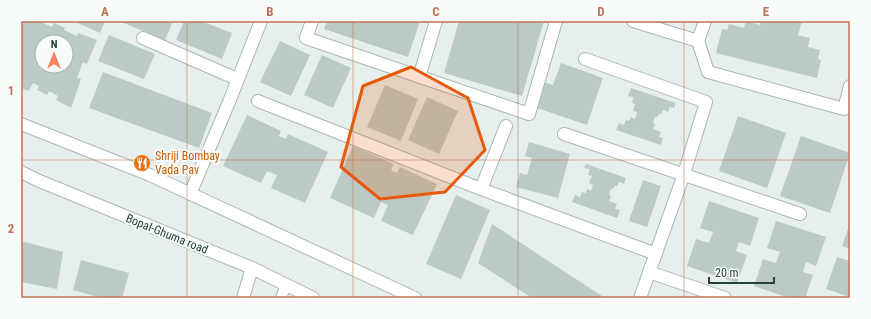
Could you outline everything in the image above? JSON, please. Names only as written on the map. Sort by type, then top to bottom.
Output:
[{"type":"street","points":[[190,194],[261,21]]},
{"type":"street","points":[[312,21],[306,38],[529,114],[556,21]]},
{"type":"street","points":[[419,77],[436,21]]},
{"type":"street","points":[[633,21],[698,41]]},
{"type":"street","points":[[705,21],[698,41],[708,72],[847,110],[850,86]]},
{"type":"street","points":[[143,38],[237,79]]},
{"type":"street","points":[[585,59],[706,102],[684,174],[640,298]]},
{"type":"street","points":[[258,101],[481,189],[656,254]]},
{"type":"street","points":[[21,124],[150,175],[415,298]]},
{"type":"street","points":[[481,189],[506,126]]},
{"type":"street","points":[[564,134],[800,214]]},
{"type":"street","name":"Bopal-Ghuma road","points":[[21,172],[44,183],[252,268],[313,298]]},
{"type":"street","points":[[243,298],[252,268]]},
{"type":"street","points":[[649,272],[725,298]]},
{"type":"lane","points":[[281,298],[286,285]]},
{"type":"highlighted area","points":[[411,67],[468,98],[485,150],[445,192],[380,199],[341,167],[363,86]]},
{"type":"building","points":[[21,21],[44,21],[43,23],[52,27],[54,23],[65,28],[64,30],[73,34],[34,34],[34,74],[74,74],[74,35],[77,36],[78,33],[97,40],[87,64],[83,62],[77,78],[81,79],[71,108],[56,100],[58,96],[49,91],[47,95],[37,90],[39,86],[33,83],[29,91],[21,88],[23,83],[21,82]]},
{"type":"building","points":[[79,21],[105,21],[100,33],[78,23]]},
{"type":"building","points":[[119,21],[173,21],[165,40]]},
{"type":"building","points":[[184,21],[201,21],[232,33],[222,59],[176,40]]},
{"type":"building","points":[[327,21],[420,21],[408,57],[324,29]]},
{"type":"building","points":[[459,21],[544,21],[522,96],[444,73]]},
{"type":"building","points":[[746,21],[760,25],[761,21],[802,21],[798,35],[810,38],[808,47],[820,50],[818,59],[821,60],[817,78],[716,53],[722,29],[727,30],[729,24],[744,28]]},
{"type":"building","points":[[109,35],[155,54],[144,79],[98,61]]},
{"type":"building","points":[[280,41],[310,55],[291,96],[260,82]]},
{"type":"building","points":[[322,55],[351,68],[333,108],[304,95]]},
{"type":"building","points":[[561,63],[603,78],[587,125],[534,107],[543,82],[553,85]]},
{"type":"building","points":[[103,72],[212,113],[199,148],[89,108]]},
{"type":"building","points":[[385,85],[418,99],[401,141],[367,127]]},
{"type":"building","points":[[631,88],[676,103],[674,108],[670,107],[668,112],[663,110],[661,114],[655,117],[653,129],[661,132],[659,137],[663,138],[661,145],[616,130],[619,123],[624,125],[626,120],[629,121],[631,117],[635,119],[637,112],[633,111],[635,104],[632,103],[633,97],[628,96]]},
{"type":"building","points":[[427,97],[458,111],[439,154],[408,140]]},
{"type":"building","points":[[247,115],[281,131],[279,136],[286,139],[288,134],[328,152],[305,203],[271,188],[277,175],[267,171],[261,183],[223,166]]},
{"type":"building","points":[[738,116],[786,133],[767,188],[719,171]]},
{"type":"building","points":[[801,136],[850,153],[830,213],[780,196]]},
{"type":"building","points":[[529,142],[570,154],[558,198],[516,187],[520,173],[527,175],[532,158],[525,156]]},
{"type":"building","points":[[353,146],[394,164],[391,170],[397,173],[400,167],[437,184],[413,235],[381,221],[388,205],[381,202],[374,218],[330,198]]},
{"type":"building","points":[[586,164],[626,178],[624,184],[619,182],[617,186],[611,189],[609,195],[611,196],[609,201],[617,204],[615,209],[620,210],[617,218],[572,202],[575,195],[580,197],[582,192],[586,193],[587,189],[591,191],[593,185],[589,183],[592,176],[588,175],[590,169],[584,168]]},
{"type":"building","points":[[643,180],[661,186],[647,227],[629,221]]},
{"type":"building","points":[[456,195],[490,210],[461,279],[426,264]]},
{"type":"building","points":[[709,201],[759,218],[750,246],[739,242],[736,251],[747,255],[737,283],[687,266],[696,239],[709,243],[713,232],[700,228]]},
{"type":"building","points":[[776,221],[826,237],[816,266],[806,262],[803,272],[813,275],[805,298],[789,298],[754,286],[763,259],[776,263],[780,252],[767,248]]},
{"type":"building","points":[[850,223],[850,249],[842,246]]},
{"type":"building","points":[[492,224],[605,298],[532,298],[478,263]]},
{"type":"building","points":[[21,241],[63,252],[57,289],[21,282]]},
{"type":"building","points":[[837,257],[850,261],[850,297],[826,289]]},
{"type":"building","points":[[81,260],[129,273],[122,298],[102,298],[73,290]]},
{"type":"place","name":"Shriji Bombay Vada Pav","points":[[142,163]]}]
